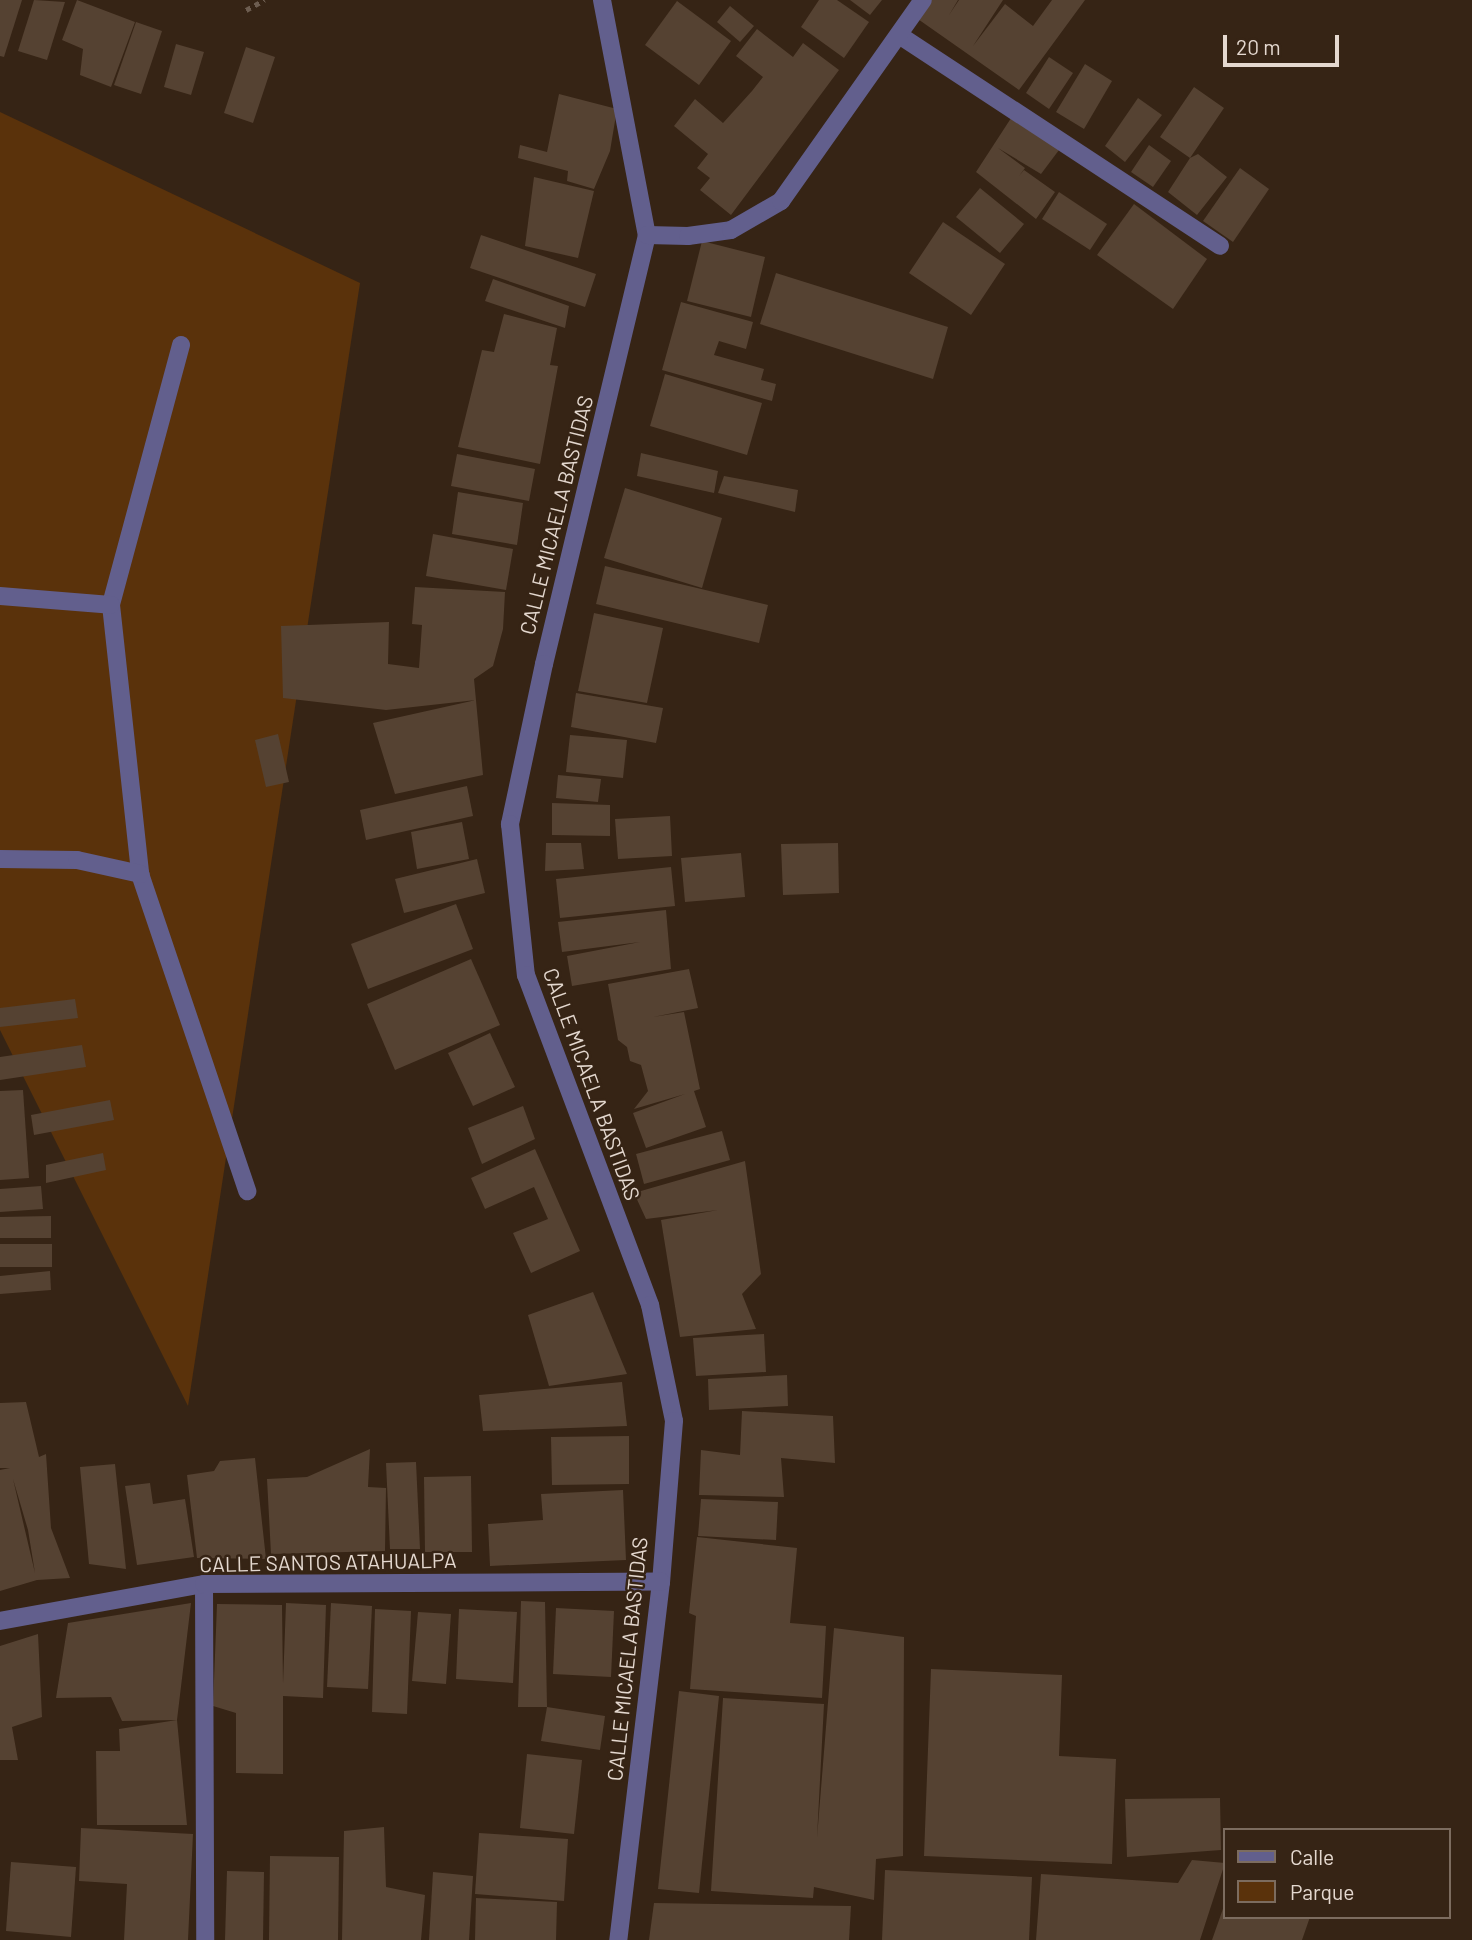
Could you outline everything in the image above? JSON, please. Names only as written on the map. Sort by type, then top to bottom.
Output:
[{"type":"street","name":"CALLE MICAELA BASTIDAS","points":[[602,0],[648,235],[544,664],[510,824],[526,975],[650,1304],[674,1421],[661,1581],[618,1940]]},
{"type":"street","points":[[648,235],[688,236],[731,230],[780,201],[923,0]]},
{"type":"street","points":[[899,35],[1220,246]]},
{"type":"street","points":[[181,345],[111,605],[140,874],[247,1191]]},
{"type":"street","points":[[0,596],[111,605]]},
{"type":"street","points":[[0,859],[77,860],[140,874]]},
{"type":"street","name":"CALLE SANTOS ATAHUALPA","points":[[0,1621],[204,1584],[661,1581]]},
{"type":"street","points":[[204,1584],[205,1940]]},
{"type":"path","points":[[246,10],[264,0]]},
{"type":"green space","points":[[0,112],[360,283],[188,1406],[0,1030]]},
{"type":"building","points":[[0,0],[22,0],[4,57],[0,56]]},
{"type":"building","points":[[34,0],[65,2],[47,60],[18,51]]},
{"type":"building","points":[[77,0],[135,22],[111,87],[80,75],[83,49],[62,40]]},
{"type":"building","points":[[819,0],[837,0],[869,22],[844,58],[801,27]]},
{"type":"building","points":[[850,0],[882,0],[870,15]]},
{"type":"building","points":[[925,0],[958,0],[949,15],[959,0],[1003,0],[973,46],[1005,4],[1033,26],[1052,0],[1085,0],[1019,90],[915,17]]},
{"type":"building","points":[[677,1],[731,41],[699,85],[645,45]]},
{"type":"building","points":[[730,6],[754,26],[740,42],[717,22]]},
{"type":"building","points":[[136,22],[162,31],[141,94],[114,85]]},
{"type":"building","points":[[757,29],[793,57],[803,43],[839,70],[731,215],[700,190],[710,178],[697,168],[708,154],[674,126],[695,99],[723,123],[752,91],[763,77],[736,56]]},
{"type":"building","points":[[176,44],[204,52],[191,95],[164,87]]},
{"type":"building","points":[[246,47],[275,57],[253,123],[224,113]]},
{"type":"building","points":[[1049,57],[1073,73],[1049,109],[1026,93]]},
{"type":"building","points":[[1085,64],[1112,81],[1084,129],[1056,112]]},
{"type":"building","points":[[1194,87],[1224,108],[1190,158],[1160,137]]},
{"type":"building","points":[[559,94],[617,109],[610,151],[594,189],[567,181],[568,171],[518,158],[520,145],[547,152]]},
{"type":"building","points":[[1138,98],[1162,115],[1125,162],[1105,146]]},
{"type":"building","points":[[1015,112],[1062,146],[1041,174],[998,148],[1025,168],[1019,176],[1024,170],[1055,192],[1036,219],[976,172]]},
{"type":"building","points":[[1149,145],[1171,161],[1153,187],[1131,172]]},
{"type":"building","points":[[1198,154],[1227,177],[1197,215],[1168,192],[1190,158]]},
{"type":"building","points":[[1240,168],[1269,189],[1233,242],[1203,221]]},
{"type":"building","points":[[534,177],[594,191],[578,258],[525,246]]},
{"type":"building","points":[[980,188],[1024,224],[1000,253],[956,217]]},
{"type":"building","points":[[1059,192],[1107,224],[1090,250],[1042,219]]},
{"type":"building","points":[[1134,204],[1207,259],[1173,309],[1097,255]]},
{"type":"building","points":[[943,222],[1005,264],[971,315],[909,273]]},
{"type":"building","points":[[481,235],[596,274],[585,307],[470,268]]},
{"type":"building","points":[[702,241],[765,257],[751,317],[687,301]]},
{"type":"building","points":[[776,273],[948,327],[933,379],[760,324]]},
{"type":"building","points":[[493,279],[569,306],[565,328],[485,301]]},
{"type":"building","points":[[681,302],[753,322],[746,349],[719,341],[714,355],[764,369],[761,380],[776,384],[772,401],[662,370]]},
{"type":"building","points":[[504,314],[557,328],[550,365],[558,366],[540,464],[458,447],[482,350],[494,352]]},
{"type":"building","points":[[665,374],[762,403],[747,455],[650,426]]},
{"type":"building","points":[[641,453],[718,471],[714,493],[637,476]]},
{"type":"building","points":[[457,454],[535,469],[529,501],[451,486]]},
{"type":"building","points":[[724,476],[798,490],[795,512],[718,493]]},
{"type":"building","points":[[625,488],[722,518],[702,588],[604,558]]},
{"type":"building","points":[[458,492],[523,503],[517,545],[452,534]]},
{"type":"building","points":[[433,534],[513,549],[506,590],[426,576]]},
{"type":"building","points":[[605,566],[768,605],[759,643],[596,604]]},
{"type":"building","points":[[415,587],[505,592],[503,629],[493,666],[474,679],[476,700],[386,710],[283,698],[281,626],[389,622],[388,664],[419,668],[422,625],[412,624]]},
{"type":"building","points":[[594,613],[663,628],[647,703],[578,691]]},
{"type":"building","points":[[576,693],[663,708],[656,743],[571,727]]},
{"type":"building","points":[[476,700],[483,775],[395,794],[373,723]]},
{"type":"building","points":[[278,734],[289,782],[266,787],[255,740]]},
{"type":"building","points":[[570,735],[627,740],[623,778],[566,772]]},
{"type":"building","points":[[558,775],[601,779],[598,802],[556,798]]},
{"type":"building","points":[[467,786],[473,816],[366,840],[360,810]]},
{"type":"building","points":[[552,803],[610,805],[610,836],[552,835]]},
{"type":"building","points":[[670,816],[672,856],[618,859],[615,819]]},
{"type":"building","points":[[462,822],[469,859],[417,869],[411,832]]},
{"type":"building","points":[[546,843],[581,843],[584,869],[545,871]]},
{"type":"building","points":[[838,843],[839,893],[783,895],[781,844]]},
{"type":"building","points":[[741,853],[745,897],[685,902],[681,858]]},
{"type":"building","points":[[477,859],[485,893],[404,913],[395,879]]},
{"type":"building","points":[[671,867],[675,906],[560,918],[556,879]]},
{"type":"building","points":[[456,904],[473,949],[368,989],[351,944]]},
{"type":"building","points":[[666,910],[671,969],[572,986],[567,956],[640,942],[562,952],[558,922]]},
{"type":"building","points":[[471,959],[500,1025],[395,1070],[367,1004]]},
{"type":"building","points":[[689,969],[698,1008],[653,1017],[684,1012],[700,1089],[694,1091],[706,1127],[646,1148],[633,1113],[685,1094],[634,1109],[648,1091],[641,1065],[630,1061],[627,1047],[618,1040],[608,984]]},
{"type":"building","points":[[75,999],[78,1018],[0,1027],[0,1008]]},
{"type":"building","points":[[490,1033],[515,1087],[473,1106],[448,1053]]},
{"type":"building","points":[[82,1045],[86,1067],[0,1080],[0,1057]]},
{"type":"building","points":[[23,1090],[29,1178],[0,1180],[0,1091]]},
{"type":"building","points":[[110,1100],[114,1120],[34,1135],[31,1115]]},
{"type":"building","points":[[523,1106],[535,1139],[482,1164],[468,1128]]},
{"type":"building","points":[[722,1131],[730,1160],[644,1184],[636,1154]]},
{"type":"building","points":[[535,1149],[580,1251],[531,1273],[513,1233],[548,1219],[534,1187],[485,1209],[471,1178]]},
{"type":"building","points":[[103,1153],[106,1170],[46,1183],[46,1165]]},
{"type":"building","points":[[745,1161],[761,1274],[742,1294],[756,1329],[680,1337],[661,1220],[718,1210],[646,1219],[634,1193]]},
{"type":"building","points":[[41,1186],[43,1209],[0,1212],[0,1189]]},
{"type":"building","points":[[51,1216],[51,1238],[0,1238],[0,1217]]},
{"type":"building","points":[[0,1244],[52,1244],[52,1267],[0,1267]]},
{"type":"building","points":[[50,1271],[51,1290],[0,1294],[0,1276]]},
{"type":"building","points":[[593,1292],[627,1374],[549,1386],[528,1315]]},
{"type":"building","points":[[764,1334],[766,1372],[696,1376],[693,1338]]},
{"type":"building","points":[[787,1375],[788,1406],[709,1410],[708,1379]]},
{"type":"building","points":[[622,1382],[627,1426],[483,1431],[479,1395]]},
{"type":"building","points":[[26,1402],[39,1457],[46,1454],[51,1528],[70,1578],[37,1580],[0,1591],[0,1470],[10,1468],[0,1468],[0,1403]],"holes":[[[13,1479],[28,1530],[35,1573]]]},
{"type":"building","points":[[742,1411],[833,1416],[835,1463],[781,1458],[784,1497],[699,1495],[701,1450],[740,1455]]},
{"type":"building","points":[[629,1436],[629,1484],[552,1485],[551,1437]]},
{"type":"building","points":[[370,1449],[368,1487],[386,1488],[385,1551],[271,1554],[267,1479],[307,1477]]},
{"type":"building","points":[[255,1458],[266,1559],[197,1558],[187,1475],[214,1471],[220,1461]]},
{"type":"building","points":[[416,1462],[420,1549],[390,1549],[386,1463]]},
{"type":"building","points":[[115,1464],[126,1569],[89,1564],[80,1467]]},
{"type":"building","points":[[471,1476],[472,1552],[425,1552],[424,1477]]},
{"type":"building","points":[[150,1483],[153,1504],[185,1499],[194,1557],[137,1565],[125,1486]]},
{"type":"building","points":[[623,1490],[626,1560],[490,1566],[488,1524],[543,1520],[541,1494]]},
{"type":"building","points":[[701,1499],[778,1502],[776,1540],[698,1536]]},
{"type":"building","points":[[697,1537],[797,1548],[790,1623],[826,1626],[822,1698],[690,1689],[696,1616],[689,1613]]},
{"type":"building","points":[[521,1601],[545,1602],[547,1707],[518,1707]]},
{"type":"building","points":[[191,1603],[177,1720],[122,1721],[111,1697],[56,1698],[68,1623]]},
{"type":"building","points":[[286,1603],[326,1605],[323,1698],[283,1696],[283,1774],[236,1773],[236,1713],[213,1706],[217,1604],[282,1605],[283,1684]]},
{"type":"building","points":[[331,1603],[372,1606],[368,1689],[327,1687]]},
{"type":"building","points":[[556,1608],[614,1611],[611,1677],[553,1674]]},
{"type":"building","points":[[375,1609],[411,1611],[407,1714],[372,1712]]},
{"type":"building","points":[[459,1609],[517,1612],[513,1683],[456,1679]]},
{"type":"building","points":[[418,1612],[451,1614],[446,1684],[412,1681]]},
{"type":"building","points":[[834,1628],[904,1637],[903,1856],[876,1859],[874,1900],[814,1887],[813,1898],[711,1891],[723,1698],[824,1704],[817,1838]]},
{"type":"building","points":[[38,1634],[42,1717],[12,1727],[18,1760],[0,1760],[0,1646]]},
{"type":"building","points":[[931,1669],[1062,1675],[1059,1756],[1116,1759],[1112,1864],[924,1856]]},
{"type":"building","points":[[679,1691],[719,1696],[699,1893],[658,1889]]},
{"type":"building","points":[[547,1707],[605,1716],[600,1750],[541,1741]]},
{"type":"building","points":[[177,1720],[187,1825],[97,1825],[96,1751],[120,1751],[119,1729]]},
{"type":"building","points":[[527,1754],[582,1760],[574,1834],[520,1828]]},
{"type":"building","points":[[1220,1798],[1221,1850],[1127,1857],[1125,1799]]},
{"type":"building","points":[[384,1827],[386,1887],[425,1895],[421,1940],[342,1940],[344,1831]]},
{"type":"building","points":[[81,1828],[193,1834],[188,1940],[124,1940],[127,1884],[79,1881]]},
{"type":"building","points":[[479,1833],[568,1839],[564,1901],[475,1894]]},
{"type":"building","points":[[270,1856],[339,1857],[338,1940],[269,1940]]},
{"type":"building","points":[[1192,1860],[1224,1863],[1200,1940],[1036,1940],[1041,1874],[1178,1883]]},
{"type":"building","points":[[11,1862],[76,1867],[71,1937],[6,1931]]},
{"type":"building","points":[[885,1870],[1032,1877],[1029,1940],[882,1940]]},
{"type":"building","points":[[227,1871],[264,1872],[263,1940],[225,1940]]},
{"type":"building","points":[[433,1872],[473,1876],[469,1940],[429,1940]]},
{"type":"building","points":[[476,1898],[557,1902],[556,1940],[475,1940]]},
{"type":"building","points":[[654,1903],[851,1906],[849,1940],[649,1940]]},
{"type":"building","points":[[1224,1906],[1224,1919],[1309,1919],[1302,1940],[1212,1940]]}]
